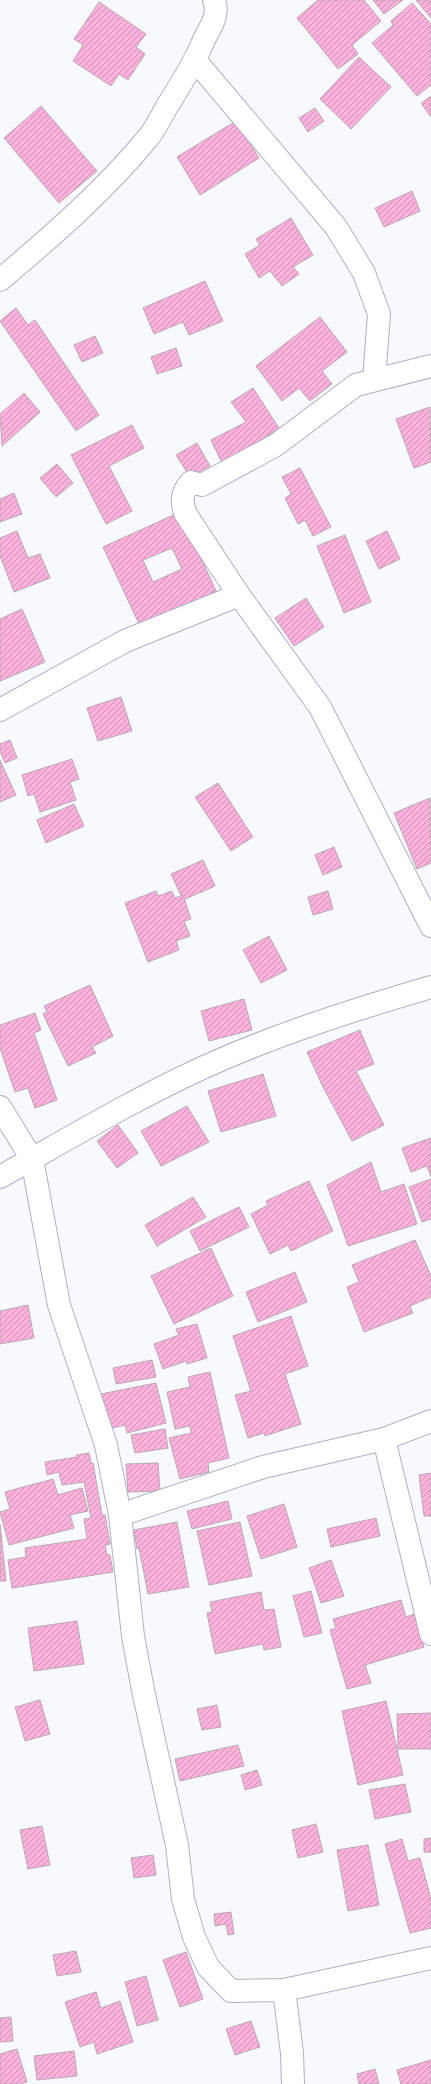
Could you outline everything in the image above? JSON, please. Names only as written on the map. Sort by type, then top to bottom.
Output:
[{"type":"street","points":[[0,280],[32,253],[102,187],[148,138],[196,60],[206,35],[213,26],[216,15],[214,0]]},
{"type":"street","points":[[196,60],[336,227],[364,273],[379,314],[374,380]]},
{"type":"street","points":[[431,366],[356,385],[276,445],[202,485],[190,482],[185,488],[182,496],[184,513],[239,595],[320,707],[431,926]]},
{"type":"street","points":[[0,710],[125,641],[239,595]]},
{"type":"street","points":[[0,1177],[118,1110],[200,1069],[265,1042],[377,1003],[431,987]]},
{"type":"street","points":[[0,1107],[32,1159],[59,1305],[106,1444],[120,1515],[134,1644],[177,1845],[182,1899],[194,1937],[208,1967],[231,1991],[284,1990],[431,1958]]},
{"type":"street","points":[[120,1515],[263,1467],[384,1439],[431,1421]]},
{"type":"street","points":[[384,1439],[431,1634]]},
{"type":"street","points":[[284,1990],[292,2053],[293,2084]]},
{"type":"building","points":[[318,0],[364,0],[381,21],[352,45],[358,54],[338,69],[297,18]]},
{"type":"building","points":[[373,0],[403,0],[384,14]]},
{"type":"building","points":[[416,0],[431,0],[431,18]]},
{"type":"building","points":[[99,2],[146,34],[136,47],[145,54],[128,80],[119,74],[111,86],[73,61],[83,45],[74,39]]},
{"type":"building","points":[[412,3],[431,24],[431,85],[417,96],[372,43],[393,25],[391,21]]},
{"type":"building","points":[[359,57],[391,87],[351,129],[320,99]]},
{"type":"building","points":[[431,96],[431,117],[421,103]]},
{"type":"building","points":[[41,106],[97,171],[59,203],[4,138]]},
{"type":"building","points":[[315,108],[324,121],[308,132],[299,118]]},
{"type":"building","points":[[236,121],[259,158],[200,195],[177,157]]},
{"type":"building","points":[[412,191],[420,211],[384,227],[375,208]]},
{"type":"building","points":[[291,218],[313,255],[293,267],[299,274],[282,286],[270,271],[259,278],[245,254],[260,245],[256,239]]},
{"type":"building","points":[[205,281],[223,321],[189,335],[183,322],[154,334],[143,308]]},
{"type":"building","points":[[16,308],[28,325],[35,320],[99,415],[76,431],[0,321]]},
{"type":"building","points":[[320,317],[347,352],[322,371],[332,384],[310,401],[299,388],[282,401],[256,366]]},
{"type":"building","points":[[95,336],[103,353],[82,362],[74,345]]},
{"type":"building","points":[[176,348],[182,366],[157,374],[151,357]]},
{"type":"building","points":[[253,388],[279,428],[223,465],[211,440],[246,422],[231,402]]},
{"type":"building","points":[[24,393],[40,412],[2,446],[0,414]]},
{"type":"building","points":[[430,407],[431,462],[414,468],[396,419]]},
{"type":"building","points":[[132,425],[144,448],[109,466],[132,511],[106,524],[71,455]]},
{"type":"building","points":[[197,443],[210,466],[190,477],[176,455]]},
{"type":"building","points":[[57,464],[73,483],[56,497],[40,478]]},
{"type":"building","points":[[300,468],[331,527],[313,536],[305,520],[298,524],[285,498],[291,494],[282,477]]},
{"type":"building","points":[[14,493],[22,514],[0,522],[0,499]]},
{"type":"building","points":[[180,512],[216,591],[140,626],[103,547]],"holes":[[[172,548],[182,569],[153,582],[143,560]]]},
{"type":"building","points":[[17,531],[28,558],[40,554],[50,578],[14,592],[0,556],[0,538]]},
{"type":"building","points":[[387,531],[400,559],[379,569],[366,541]]},
{"type":"building","points":[[345,535],[371,602],[344,613],[317,546]]},
{"type":"building","points":[[306,598],[324,627],[294,646],[275,618]]},
{"type":"building","points":[[22,609],[45,662],[0,681],[0,619]]},
{"type":"building","points":[[121,697],[132,731],[98,741],[87,708]]},
{"type":"building","points":[[10,740],[17,758],[5,763],[0,751],[0,744]]},
{"type":"building","points":[[72,759],[79,779],[70,782],[76,800],[40,812],[34,794],[28,796],[22,775]]},
{"type":"building","points":[[0,760],[16,795],[0,802]]},
{"type":"building","points":[[218,783],[253,837],[231,851],[195,797]]},
{"type":"building","points":[[430,798],[431,863],[417,869],[394,813]]},
{"type":"building","points":[[74,804],[84,826],[46,843],[37,820]]},
{"type":"building","points":[[334,847],[342,867],[323,875],[315,855]]},
{"type":"building","points":[[203,860],[215,886],[183,900],[171,874]]},
{"type":"building","points":[[156,891],[158,896],[172,891],[175,898],[183,895],[191,919],[184,921],[190,936],[176,941],[179,950],[148,962],[125,903]]},
{"type":"building","points":[[328,891],[333,909],[313,915],[308,897]]},
{"type":"building","points":[[269,936],[287,970],[261,983],[243,950]]},
{"type":"building","points":[[90,985],[113,1036],[92,1047],[96,1053],[68,1066],[43,1014],[47,1012],[44,1006]]},
{"type":"building","points":[[244,999],[252,1030],[209,1041],[201,1011]]},
{"type":"building","points":[[35,1013],[41,1030],[34,1033],[57,1100],[35,1108],[28,1088],[15,1092],[0,1048],[0,1025]]},
{"type":"building","points":[[360,1030],[374,1064],[356,1071],[384,1125],[352,1141],[322,1085],[307,1052]]},
{"type":"building","points":[[263,1074],[276,1116],[221,1132],[208,1091]]},
{"type":"building","points":[[187,1106],[209,1142],[161,1166],[141,1131]]},
{"type":"building","points":[[118,1125],[138,1153],[117,1168],[97,1141]]},
{"type":"building","points":[[431,1138],[431,1177],[427,1166],[411,1172],[402,1148]]},
{"type":"building","points":[[371,1162],[381,1192],[404,1184],[417,1224],[348,1246],[327,1185]]},
{"type":"building","points":[[431,1179],[431,1219],[422,1222],[409,1187]]},
{"type":"building","points":[[309,1181],[333,1231],[291,1251],[288,1245],[270,1254],[251,1214],[268,1205],[266,1201]]},
{"type":"building","points":[[193,1197],[206,1217],[157,1246],[145,1225]]},
{"type":"building","points":[[239,1207],[249,1227],[200,1251],[190,1231]]},
{"type":"building","points":[[415,1240],[431,1276],[431,1297],[410,1306],[413,1313],[364,1332],[347,1287],[359,1282],[352,1265]]},
{"type":"building","points":[[211,1248],[233,1296],[174,1324],[151,1276]]},
{"type":"building","points":[[295,1272],[307,1302],[258,1322],[246,1292]]},
{"type":"building","points":[[28,1305],[34,1338],[0,1344],[0,1311]]},
{"type":"building","points":[[291,1316],[308,1366],[285,1374],[301,1424],[265,1436],[264,1433],[248,1438],[235,1395],[251,1391],[233,1336]]},
{"type":"building","points":[[197,1324],[207,1358],[187,1364],[186,1361],[163,1369],[154,1344],[179,1335],[176,1329]]},
{"type":"building","points":[[152,1360],[156,1377],[116,1384],[113,1368]]},
{"type":"building","points":[[210,1372],[229,1458],[208,1463],[209,1472],[180,1479],[169,1438],[191,1433],[190,1426],[175,1429],[167,1392],[190,1387],[188,1377]]},
{"type":"building","points":[[156,1383],[166,1423],[127,1433],[125,1425],[108,1429],[101,1394]]},
{"type":"building","points":[[165,1429],[168,1448],[135,1453],[131,1435]]},
{"type":"building","points":[[89,1453],[91,1463],[93,1463],[102,1515],[105,1515],[110,1544],[105,1545],[107,1555],[110,1555],[113,1572],[12,1588],[8,1560],[26,1557],[25,1548],[87,1539],[84,1519],[91,1518],[84,1482],[62,1485],[59,1472],[47,1475],[45,1462],[77,1457],[76,1455]]},
{"type":"building","points":[[158,1463],[160,1491],[128,1492],[126,1464]]},
{"type":"building","points":[[431,1473],[431,1516],[424,1516],[419,1475]]},
{"type":"building","points":[[53,1479],[58,1495],[82,1488],[88,1511],[70,1515],[74,1528],[9,1545],[0,1512],[10,1509],[5,1492]]},
{"type":"building","points":[[228,1501],[232,1519],[192,1529],[187,1511]]},
{"type":"building","points":[[284,1504],[297,1547],[261,1559],[247,1516]]},
{"type":"building","points":[[376,1518],[380,1536],[331,1547],[327,1529]]},
{"type":"building","points":[[177,1522],[189,1587],[148,1594],[134,1530]]},
{"type":"building","points":[[240,1522],[252,1576],[209,1585],[197,1531]]},
{"type":"building","points":[[0,1524],[6,1581],[0,1581]]},
{"type":"building","points":[[331,1560],[344,1596],[321,1603],[309,1568]]},
{"type":"building","points":[[311,1591],[322,1633],[304,1637],[293,1596]]},
{"type":"building","points":[[261,1592],[264,1610],[274,1609],[281,1647],[264,1650],[263,1644],[215,1654],[207,1613],[212,1612],[210,1602]]},
{"type":"building","points":[[401,1600],[406,1617],[414,1614],[424,1647],[365,1665],[371,1683],[347,1689],[330,1630],[336,1628],[333,1619]]},
{"type":"building","points":[[77,1621],[84,1664],[34,1671],[28,1628]]},
{"type":"building","points":[[40,1700],[50,1734],[25,1741],[15,1707]]},
{"type":"building","points":[[386,1701],[403,1775],[358,1785],[342,1711]]},
{"type":"building","points":[[217,1705],[221,1727],[202,1730],[197,1709]]},
{"type":"building","points":[[431,1713],[431,1749],[398,1749],[397,1714]]},
{"type":"building","points":[[238,1745],[244,1766],[180,1781],[175,1759]]},
{"type":"building","points":[[257,1770],[262,1785],[245,1790],[241,1775]]},
{"type":"building","points":[[405,1784],[411,1812],[375,1819],[369,1790]]},
{"type":"building","points":[[316,1824],[323,1852],[298,1858],[292,1830]]},
{"type":"building","points":[[42,1826],[50,1865],[28,1869],[20,1830]]},
{"type":"building","points":[[431,1838],[431,1852],[424,1852],[424,1839]]},
{"type":"building","points":[[402,1839],[408,1861],[420,1858],[431,1899],[431,1928],[410,1933],[385,1844]]},
{"type":"building","points":[[368,1845],[379,1905],[348,1911],[337,1850]]},
{"type":"building","points":[[153,1855],[156,1875],[134,1878],[131,1858]]},
{"type":"building","points":[[231,1912],[234,1934],[228,1935],[226,1924],[215,1926],[214,1914]]},
{"type":"building","points":[[76,1951],[81,1972],[57,1976],[53,1955]]},
{"type":"building","points":[[186,1952],[203,1999],[180,2007],[163,1960]]},
{"type":"building","points":[[146,1976],[158,2020],[137,2026],[125,1982]]},
{"type":"building","points":[[96,1992],[101,2008],[120,2001],[133,2042],[97,2054],[94,2042],[80,2047],[65,2002]]},
{"type":"building","points":[[11,2017],[13,2041],[0,2042],[0,2018]]},
{"type":"building","points":[[251,2021],[260,2047],[235,2055],[226,2029]]},
{"type":"building","points":[[17,2049],[27,2082],[19,2084],[0,2084],[0,2054]]},
{"type":"building","points":[[74,2051],[77,2076],[37,2080],[34,2056]]},
{"type":"building","points":[[431,2060],[431,2084],[401,2084],[397,2070]]},
{"type":"building","points":[[375,2069],[379,2084],[359,2084],[357,2074]]}]
